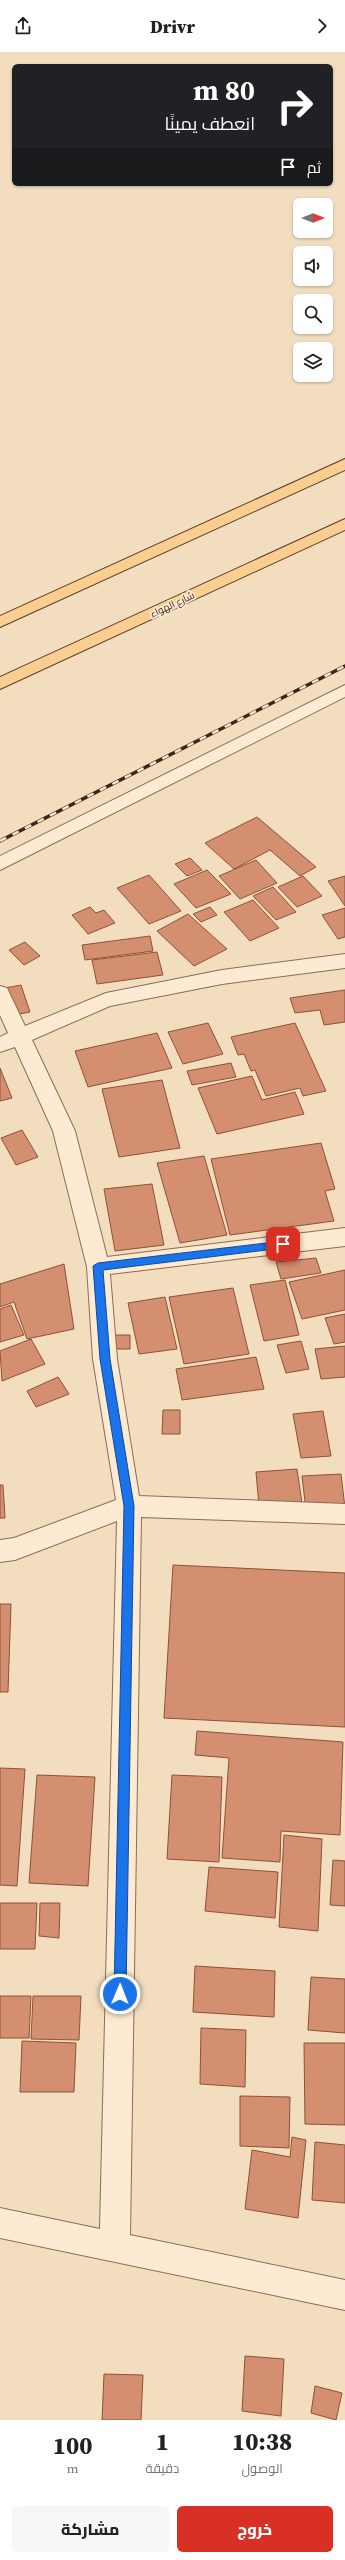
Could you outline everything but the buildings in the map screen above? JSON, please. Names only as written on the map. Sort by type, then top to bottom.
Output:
[{"type":"main road","points":[[0,622],[345,464]]},
{"type":"main road","name":"شارع الهواء","points":[[0,684],[345,524]]},
{"type":"street","points":[[0,864],[345,690]]},
{"type":"street","points":[[10,1040],[106,1000],[222,977],[345,961]]},
{"type":"street","points":[[0,993],[10,1040],[64,1131],[98,1266],[105,1359],[129,1506],[115,2247]]},
{"type":"street","points":[[98,1266],[345,1237]]},
{"type":"street","points":[[0,1551],[15,1549],[129,1506],[345,1514]]},
{"type":"street","points":[[0,2223],[345,2295]]},
{"type":"railway","points":[[0,841],[345,666]]},
{"type":"route","points":[[120,1994],[129,1506],[105,1359],[98,1266],[283,1244]]}]
